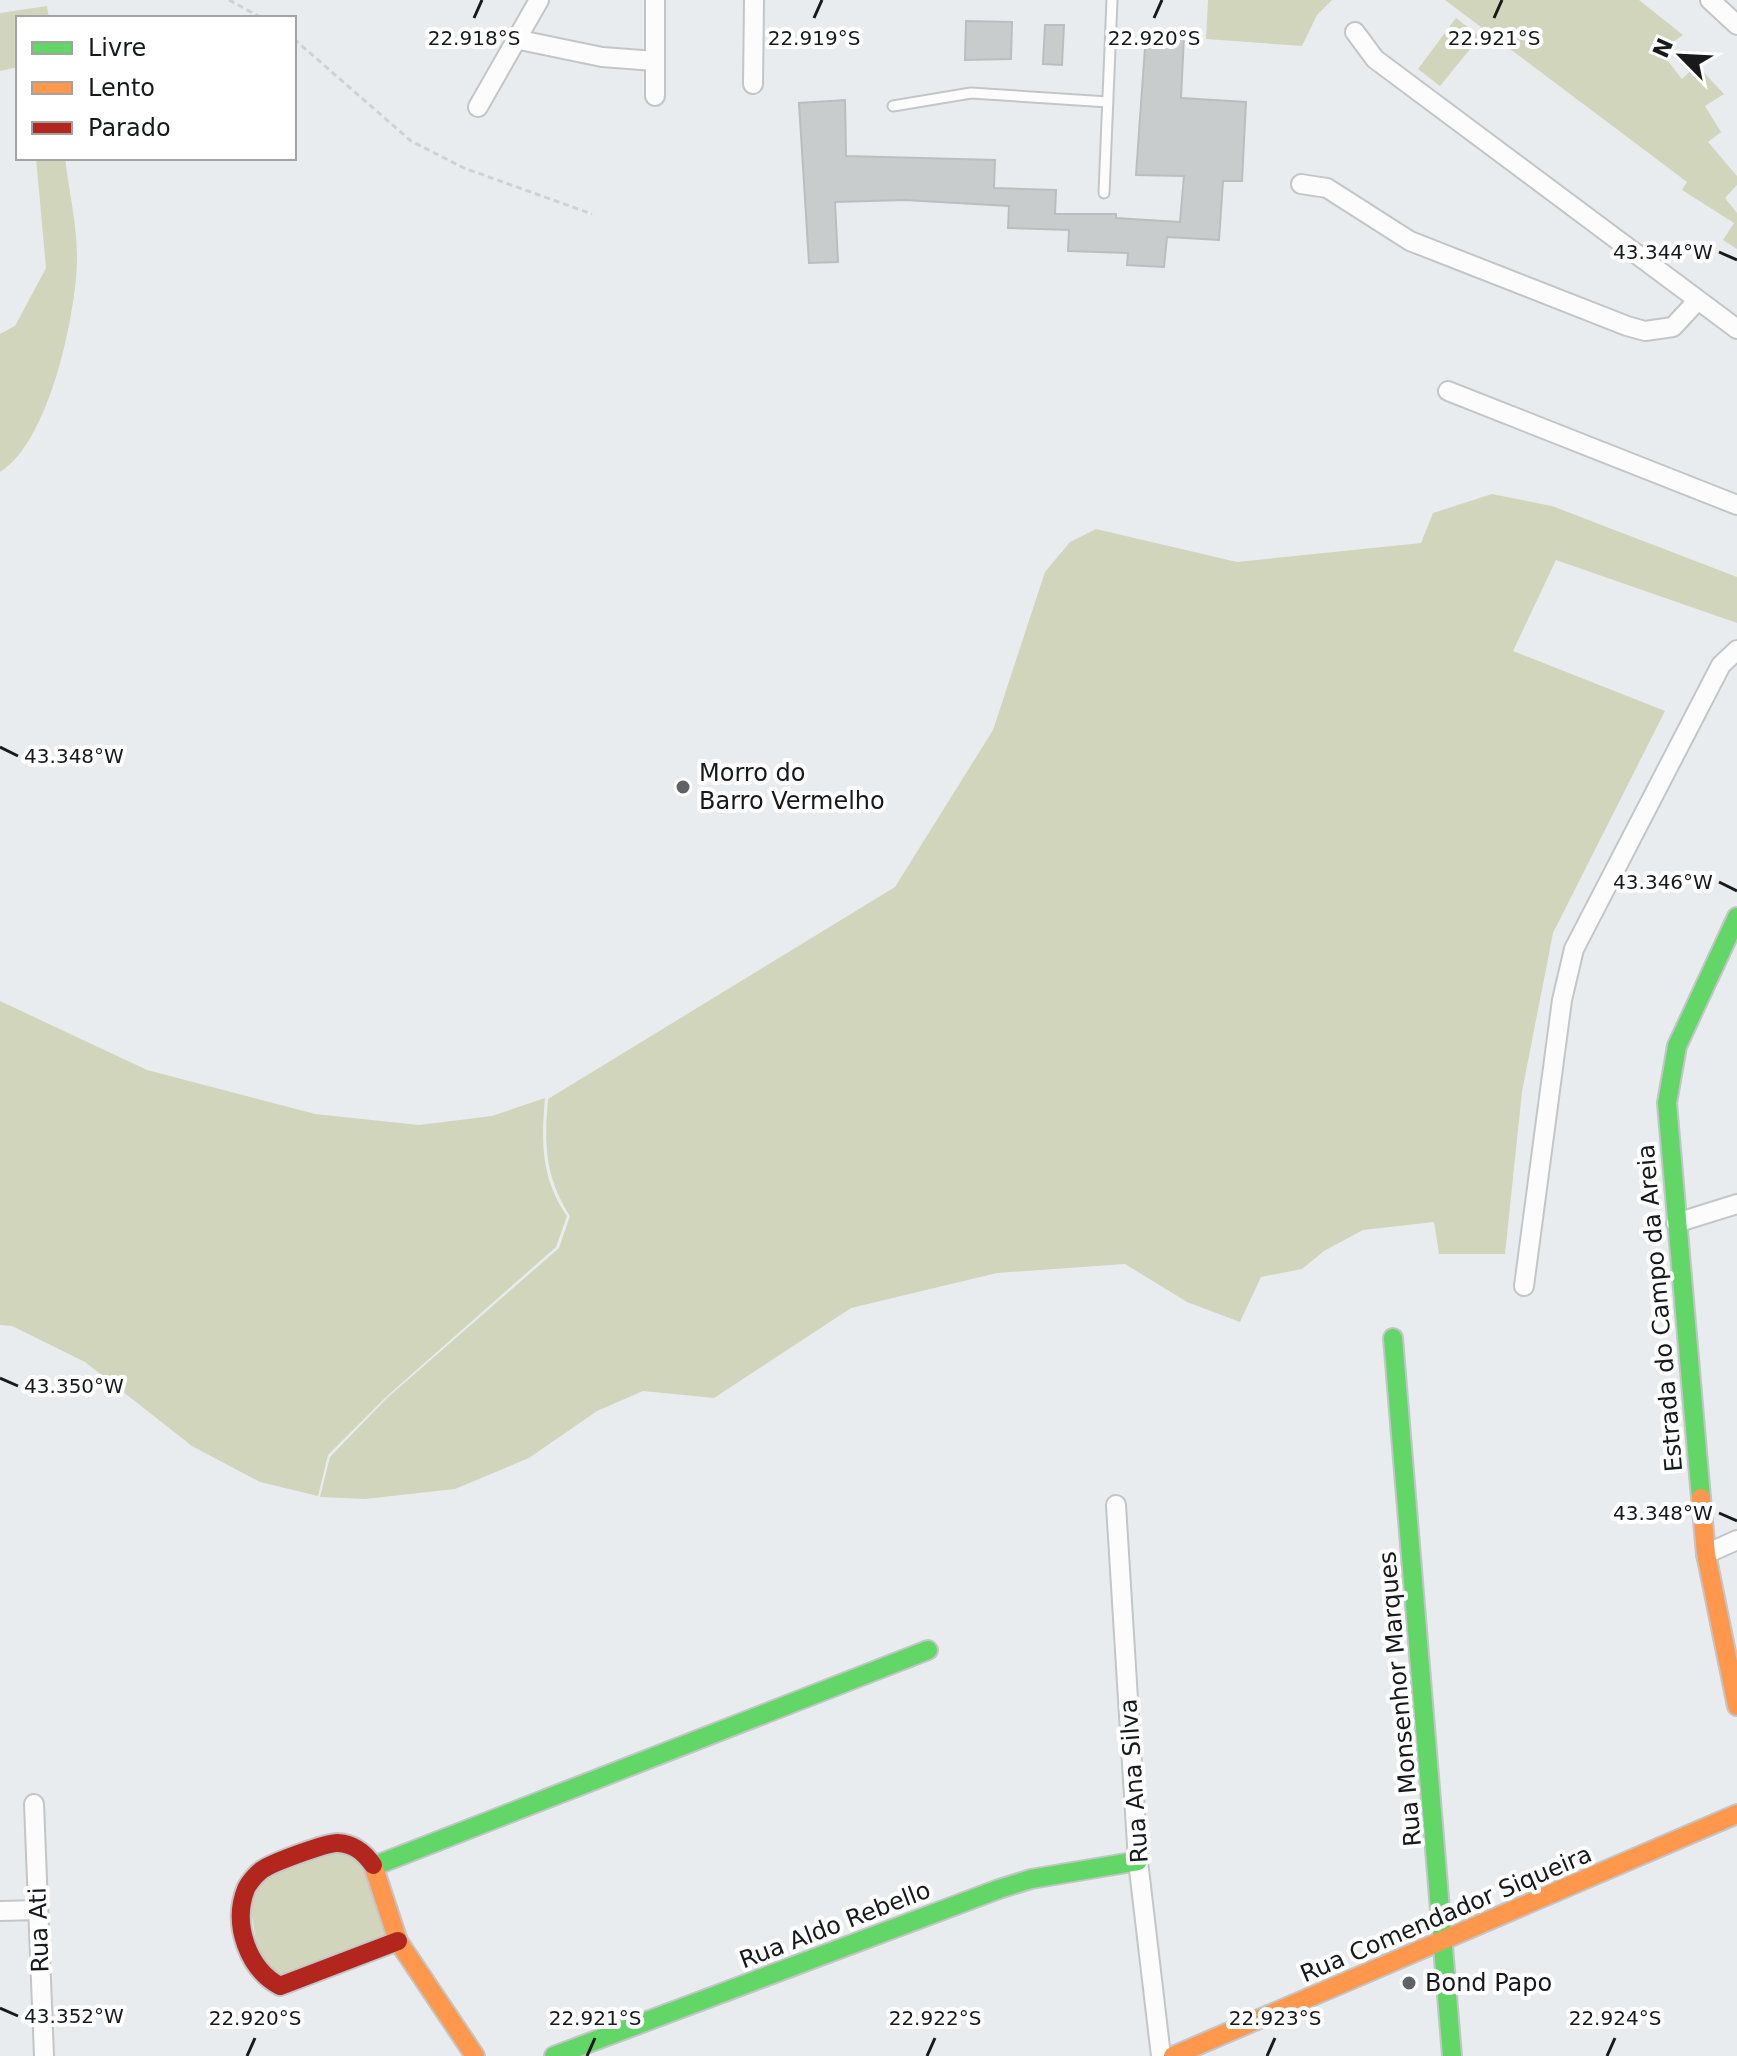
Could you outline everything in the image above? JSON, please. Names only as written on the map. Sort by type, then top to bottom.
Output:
[{"type":"street","points":[[478,107],[539,0]]},
{"type":"street","points":[[655,0],[655,96]]},
{"type":"street","points":[[753,84],[754,0]]},
{"type":"street","points":[[1710,0],[1737,25]]},
{"type":"street","points":[[1355,32],[1375,59],[1737,329]]},
{"type":"street","points":[[515,39],[574,53],[655,61]]},
{"type":"street","points":[[1301,184],[1327,188],[1410,241],[1627,326],[1645,331],[1673,327],[1698,300]]},
{"type":"street","points":[[1448,391],[1737,505]]},
{"type":"street","points":[[1524,1286],[1562,1000],[1574,949],[1721,665],[1737,650]]},
{"type":"street","name":"Estrada do Campo da Areia","points":[[1737,917],[1692,1011],[1670,1074],[1667,1103],[1706,1554],[1737,1706]]},
{"type":"street","points":[[1676,1223],[1737,1204]]},
{"type":"street","name":"Rua Monsenhor Marques","points":[[1393,1338],[1445,1941],[1452,2056]]},
{"type":"street","name":"Rua Ana Silva","points":[[1116,1505],[1138,1861],[1161,2056]]},
{"type":"street","points":[[1706,1554],[1737,1540]]},
{"type":"street","points":[[374,1866],[928,1650]]},
{"type":"street","name":"Rua Ati","points":[[34,1804],[44,2056]]},
{"type":"street","name":"Rua Comendador Siqueira","points":[[1173,2056],[1737,1814]]},
{"type":"street","points":[[398,1941],[280,1986],[258,1975],[248,1959],[244,1898],[256,1873],[336,1842],[356,1846],[374,1866],[398,1941],[475,2056]]},
{"type":"street","name":"Rua Aldo Rebello","points":[[554,2056],[999,1889],[1031,1879],[1138,1861]]},
{"type":"street","points":[[0,1911],[38,1910]]},
{"type":"lane","points":[[1104,193],[1112,0]]},
{"type":"lane","points":[[893,106],[971,93],[1108,102]]},
{"type":"path","points":[[229,0],[258,16]]},
{"type":"path","points":[[296,41],[375,114],[411,141],[464,168],[592,214]]},
{"type":"green space","points":[[1208,0],[1332,0],[1317,15],[1302,46],[1206,39]]},
{"type":"green space","points":[[1445,0],[1639,0],[1683,35],[1660,51],[1682,79],[1697,65],[1724,94],[1705,106],[1721,132],[1708,142],[1737,176],[1737,185],[1725,198],[1737,213],[1737,249],[1723,240],[1734,223],[1682,190],[1687,182]]},
{"type":"green space","points":[[47,6],[49,16],[16,16],[16,67],[0,71],[0,13]]},
{"type":"green space","points":[[1456,18],[1480,37],[1440,86],[1418,69]]},
{"type":"green space","points":[[36,160],[65,160],[77,263],[65,345],[45,407],[32,434],[17,457],[0,472],[0,334],[15,326],[46,268]]},
{"type":"green space","points":[[1492,494],[1552,506],[1737,577],[1737,623],[1556,560],[1513,651],[1665,711],[1553,933],[1522,1092],[1505,1254],[1439,1254],[1434,1222],[1363,1230],[1324,1251],[1302,1269],[1261,1277],[1240,1322],[1187,1302],[1125,1264],[997,1273],[851,1308],[714,1398],[643,1391],[597,1411],[529,1458],[455,1489],[365,1499],[320,1497],[330,1457],[387,1398],[559,1248],[570,1216],[555,1188],[548,1160],[548,1099],[895,887],[993,730],[1045,572],[1070,542],[1096,529],[1237,562],[1421,543],[1433,513]]},
{"type":"green space","points":[[0,1001],[147,1070],[315,1114],[419,1125],[492,1116],[545,1098],[545,1160],[552,1188],[567,1216],[556,1247],[386,1397],[328,1455],[318,1496],[260,1482],[192,1446],[85,1362],[12,1326],[0,1325]]},
{"type":"green space","points":[[340,1850],[357,1855],[395,1937],[285,1982],[261,1975],[248,1890],[255,1881]]},
{"type":"building","points":[[966,21],[1012,22],[1011,59],[965,60]]},
{"type":"building","points":[[1045,25],[1064,25],[1062,65],[1043,64]]},
{"type":"building","points":[[1146,33],[1184,36],[1181,98],[1246,102],[1242,181],[1223,181],[1219,240],[1167,237],[1164,267],[1127,265],[1128,253],[1068,251],[1069,230],[1008,228],[1009,206],[905,200],[835,202],[838,262],[809,263],[799,103],[845,100],[846,156],[995,160],[994,188],[1056,190],[1055,214],[1116,214],[1116,218],[1180,222],[1184,176],[1136,175]]},
{"type":"traffic: fast","points":[[1701,1498],[1667,1103],[1677,1046],[1737,917]]},
{"type":"traffic: fast","points":[[1393,1338],[1452,2056]]},
{"type":"traffic: fast","points":[[374,1866],[928,1650]]},
{"type":"traffic: fast","points":[[554,2056],[999,1889],[1031,1879],[1138,1861]]},
{"type":"traffic: slow","points":[[1701,1498],[1706,1554],[1737,1706]]},
{"type":"traffic: slow","points":[[1173,2056],[1737,1814]]},
{"type":"traffic: slow","points":[[373,1865],[398,1941],[475,2056]]},
{"type":"traffic: jam","points":[[373,1865],[358,1850],[338,1843],[262,1870],[247,1887],[242,1903],[242,1931],[246,1944],[259,1969],[280,1986],[398,1941]]},
{"type":"place","name":"Morro do Barro Vermelho","points":[[683,787]]},
{"type":"place","name":"Bond Papo","points":[[1409,1983]]}]
